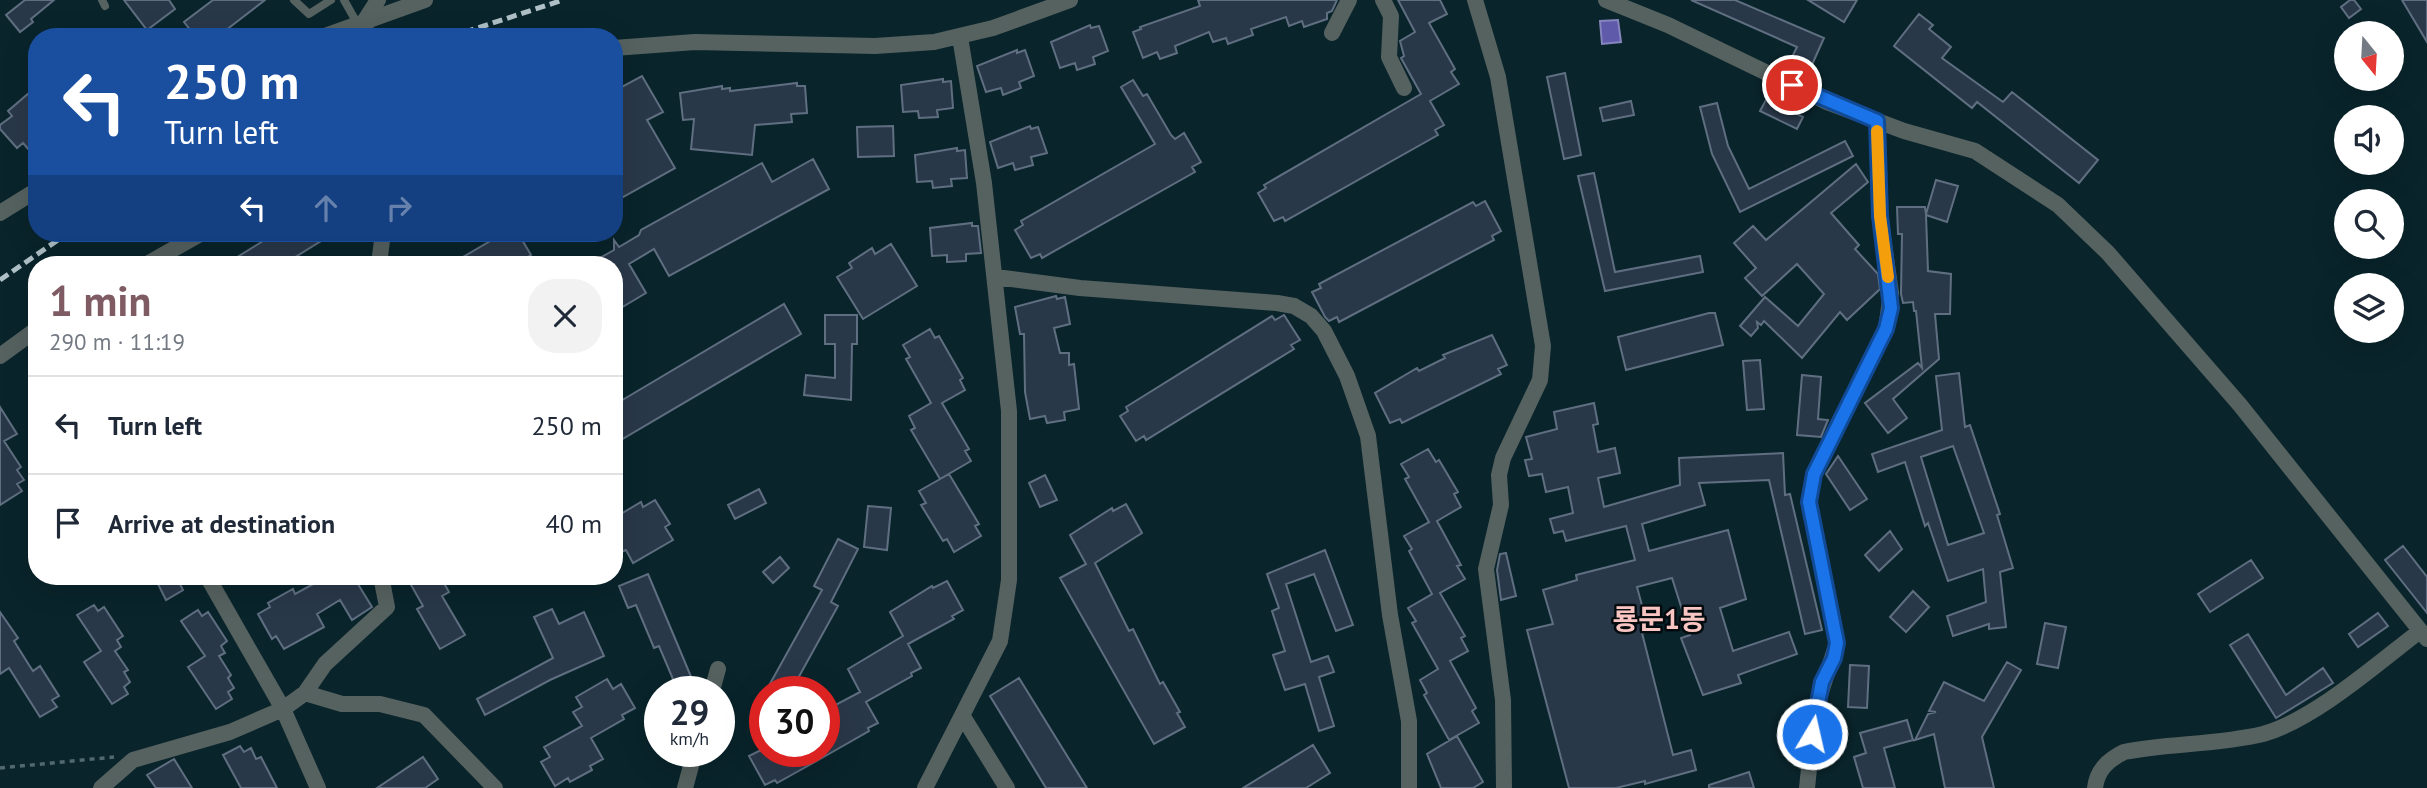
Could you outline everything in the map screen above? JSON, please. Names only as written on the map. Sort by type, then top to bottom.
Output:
[{"type":"street","points":[[363,27],[378,0]]},
{"type":"street","points":[[363,27],[425,0]]},
{"type":"street","points":[[623,47],[695,42],[875,46],[960,37],[1070,0]]},
{"type":"street","points":[[1332,33],[1349,0]]},
{"type":"street","points":[[1383,0],[1391,16],[1390,57],[1404,88]]},
{"type":"street","points":[[1475,0],[1498,77],[1543,346],[1540,380],[1503,458],[1499,475],[1501,505],[1486,569],[1503,700],[1504,788]]},
{"type":"street","points":[[1606,0],[1668,25],[1827,102],[1877,121],[1975,151],[2058,205],[2108,253],[2240,405],[2424,635],[2304,715],[2266,733],[2124,752],[2109,759],[2099,773],[2095,788]]},
{"type":"street","points":[[925,788],[1000,641],[1009,580],[1009,411],[996,277],[960,37]]},
{"type":"street","points":[[1807,788],[1815,710],[1837,643],[1811,515],[1809,490],[1814,474],[1886,329],[1891,308],[1880,216],[1877,121]]},
{"type":"street","points":[[0,213],[28,196]]},
{"type":"street","points":[[161,256],[186,242]]},
{"type":"street","points":[[996,277],[1080,288],[1277,303],[1294,306],[1311,316],[1324,331],[1347,376],[1368,436],[1390,615],[1409,721],[1409,788]]},
{"type":"street","points":[[0,356],[28,335]]},
{"type":"street","points":[[212,585],[282,709],[318,788]]},
{"type":"street","points":[[101,788],[133,760],[230,732],[282,709],[305,693],[325,664],[387,607],[383,585]]},
{"type":"street","points":[[716,676],[718,668]]},
{"type":"street","points":[[305,693],[342,704],[380,704],[424,715],[495,788]]},
{"type":"street","points":[[962,715],[1007,788]]},
{"type":"street","points":[[684,788],[690,767]]},
{"type":"lane","points":[[294,0],[309,14],[331,0]]},
{"type":"lane","points":[[344,0],[363,27]]},
{"type":"path","points":[[0,768],[108,757],[133,760]]},
{"type":"shaded area","points":[[1618,20],[1621,42],[1602,44],[1600,21]]},
{"type":"building","points":[[25,0],[54,0],[20,32],[6,15]]},
{"type":"building","points":[[124,0],[169,0],[175,9],[150,28],[145,28]]},
{"type":"building","points":[[213,0],[265,0],[229,28],[189,28],[184,22]]},
{"type":"building","points":[[1198,0],[1337,0],[1332,11],[1327,13],[1327,19],[1304,27],[1302,21],[1289,26],[1286,17],[1251,29],[1253,35],[1228,44],[1226,38],[1213,42],[1209,32],[1175,46],[1177,53],[1160,59],[1157,52],[1143,58],[1133,32],[1141,29],[1140,27],[1200,6]]},
{"type":"building","points":[[1398,0],[1440,0],[1447,14],[1429,23],[1455,69],[1451,72],[1459,84],[1430,101],[1444,125],[1435,130],[1438,135],[1285,221],[1283,217],[1274,221],[1258,193],[1266,188],[1264,185],[1421,94],[1401,58],[1404,56],[1400,41],[1415,32]]},
{"type":"building","points":[[1691,0],[1735,0],[1824,38],[1811,67],[1791,59],[1797,47]]},
{"type":"building","points":[[1808,0],[1857,0],[1844,22]]},
{"type":"building","points":[[2354,0],[2361,9],[2349,18],[2341,7]]},
{"type":"building","points":[[2402,0],[2427,0],[2427,42]]},
{"type":"building","points":[[1919,14],[1933,25],[1929,29],[1951,47],[1942,58],[2003,102],[2012,92],[2098,160],[2079,183],[1977,102],[1972,108],[1894,46]]},
{"type":"building","points":[[1090,25],[1091,28],[1099,26],[1108,51],[1093,57],[1095,64],[1077,70],[1075,63],[1060,68],[1051,42]]},
{"type":"building","points":[[1017,50],[1017,53],[1025,50],[1034,76],[1019,82],[1021,88],[1003,95],[1001,88],[986,92],[977,66]]},
{"type":"building","points":[[1565,73],[1581,155],[1564,159],[1547,77]]},
{"type":"building","points":[[642,76],[663,112],[647,120],[675,168],[623,197],[623,86]]},
{"type":"building","points":[[943,79],[943,82],[951,81],[953,108],[937,110],[938,117],[919,118],[918,111],[903,112],[901,85]]},
{"type":"building","points":[[1133,80],[1143,96],[1147,94],[1171,135],[1175,139],[1184,133],[1201,162],[1192,167],[1195,172],[1042,258],[1040,254],[1031,258],[1015,230],[1023,225],[1021,221],[1155,144],[1121,87]]},
{"type":"building","points":[[797,83],[797,86],[805,86],[807,113],[791,114],[792,122],[755,125],[752,155],[691,149],[694,119],[683,120],[680,93],[722,86],[722,89],[730,88],[730,91]]},
{"type":"building","points":[[28,94],[28,149],[23,143],[17,148],[0,129],[0,125],[12,116],[8,111]]},
{"type":"building","points":[[1767,98],[1803,117],[1797,129],[1760,111]]},
{"type":"building","points":[[1631,101],[1634,115],[1603,121],[1600,108]]},
{"type":"building","points":[[1717,103],[1728,146],[1749,189],[1845,141],[1853,156],[1740,212],[1712,154],[1700,107]]},
{"type":"building","points":[[893,126],[894,156],[858,157],[857,127]]},
{"type":"building","points":[[1030,126],[1031,129],[1038,127],[1047,153],[1031,157],[1033,165],[1015,170],[1013,163],[998,168],[990,142]]},
{"type":"building","points":[[957,148],[957,151],[965,150],[967,178],[951,179],[952,186],[933,188],[932,181],[917,182],[915,155]]},
{"type":"building","points":[[813,159],[829,189],[669,276],[654,249],[629,264],[646,293],[623,307],[623,256],[603,256],[614,250],[614,242],[619,247],[639,235],[641,230],[762,163],[772,182]]},
{"type":"building","points":[[1856,164],[1868,182],[1831,213],[1859,245],[1855,249],[1878,274],[1880,289],[1847,320],[1840,312],[1802,358],[1764,321],[1761,325],[1757,322],[1758,328],[1751,336],[1740,326],[1765,297],[1798,326],[1824,294],[1797,264],[1762,296],[1745,278],[1756,268],[1734,243],[1753,226],[1766,240]]},
{"type":"building","points":[[1594,173],[1615,272],[1700,256],[1703,272],[1605,291],[1578,176]]},
{"type":"building","points":[[1936,180],[1958,186],[1947,222],[1926,215],[1928,271],[1951,274],[1950,314],[1935,314],[1939,359],[1893,399],[1907,418],[1888,433],[1865,403],[1918,363],[1922,368],[1916,311],[1913,302],[1903,303],[1901,294],[1902,234],[1898,234],[1897,207],[1925,207],[1926,214]]},
{"type":"building","points":[[1485,201],[1501,231],[1492,236],[1494,240],[1339,322],[1337,317],[1329,321],[1325,317],[1312,292],[1321,288],[1319,284],[1473,202],[1476,206]]},
{"type":"building","points":[[972,223],[972,226],[978,226],[981,253],[966,254],[966,261],[947,262],[947,255],[932,256],[930,228]]},
{"type":"building","points":[[261,242],[319,242],[297,256],[239,256]]},
{"type":"building","points":[[489,242],[523,242],[531,255],[529,256],[465,256]]},
{"type":"building","points":[[891,244],[917,286],[863,319],[837,277],[852,268],[849,263],[872,248],[875,254]]},
{"type":"building","points":[[1056,296],[1057,299],[1065,297],[1070,324],[1054,328],[1060,353],[1069,353],[1069,365],[1074,364],[1079,409],[1064,412],[1065,420],[1047,423],[1045,416],[1030,419],[1025,392],[1024,334],[1020,334],[1015,307]]},
{"type":"building","points":[[784,304],[801,334],[623,439],[623,400]]},
{"type":"building","points":[[1715,313],[1723,345],[1626,370],[1618,337]]},
{"type":"building","points":[[825,315],[857,315],[857,344],[852,344],[851,400],[804,395],[806,375],[835,378],[835,344],[825,344]]},
{"type":"building","points":[[1284,315],[1300,340],[1291,345],[1294,349],[1146,440],[1144,436],[1136,441],[1120,416],[1128,411],[1126,407],[1272,316],[1275,320]]},
{"type":"building","points":[[930,329],[935,338],[939,336],[963,378],[960,380],[965,390],[942,403],[969,449],[965,451],[971,461],[940,479],[911,430],[915,428],[909,416],[931,403],[906,359],[910,357],[903,345]]},
{"type":"building","points":[[1492,335],[1507,365],[1498,369],[1501,374],[1402,423],[1400,419],[1390,423],[1375,393],[1417,368],[1419,371],[1445,358],[1443,355]]},
{"type":"building","points":[[1760,360],[1764,409],[1747,410],[1743,361]]},
{"type":"building","points":[[1959,373],[1965,427],[1970,425],[2000,514],[1997,515],[2013,568],[2000,572],[2006,627],[1989,629],[1989,624],[1953,636],[1947,616],[1986,602],[1983,569],[1948,581],[1928,523],[1925,526],[1905,462],[1878,472],[1872,454],[1942,430],[1936,376]],"holes":[[[1953,446],[1984,533],[1948,545],[1921,457]]]},
{"type":"building","points":[[1802,375],[1821,377],[1818,419],[1828,420],[1821,437],[1797,435]]},
{"type":"building","points":[[1594,403],[1598,424],[1593,425],[1598,452],[1615,448],[1620,473],[1598,478],[1604,507],[1680,485],[1679,458],[1783,453],[1785,495],[1790,494],[1822,630],[1805,634],[1769,480],[1699,483],[1705,505],[1642,524],[1649,551],[1728,530],[1746,599],[1720,608],[1733,651],[1789,632],[1797,654],[1738,675],[1741,683],[1703,695],[1681,638],[1690,635],[1672,578],[1637,587],[1649,631],[1642,633],[1673,755],[1691,750],[1696,770],[1645,784],[1645,781],[1616,788],[1569,788],[1527,630],[1553,624],[1543,590],[1577,580],[1576,575],[1635,560],[1626,526],[1566,541],[1563,531],[1554,533],[1550,519],[1573,513],[1568,487],[1546,492],[1542,474],[1529,476],[1525,460],[1532,459],[1526,437],[1557,429],[1554,412]]},
{"type":"building","points":[[0,407],[17,434],[4,441],[21,467],[17,470],[24,480],[17,484],[22,491],[0,505]]},
{"type":"building","points":[[1428,449],[1436,462],[1439,460],[1458,492],[1454,494],[1461,507],[1437,521],[1461,565],[1457,566],[1465,579],[1440,593],[1465,636],[1461,638],[1468,651],[1450,661],[1476,708],[1472,711],[1479,723],[1449,740],[1424,695],[1427,693],[1420,680],[1438,669],[1412,623],[1416,621],[1408,608],[1432,594],[1404,536],[1429,522],[1405,479],[1409,477],[1401,464]]},
{"type":"building","points":[[1838,456],[1867,499],[1850,510],[1826,474]]},
{"type":"building","points":[[949,474],[979,524],[975,526],[981,536],[954,552],[947,539],[943,541],[921,505],[926,503],[919,491]]},
{"type":"building","points":[[1045,475],[1057,500],[1040,507],[1029,483]]},
{"type":"building","points":[[759,489],[766,503],[735,519],[728,505]]},
{"type":"building","points":[[655,500],[670,524],[665,527],[673,540],[633,563],[626,550],[623,551],[623,513],[641,502],[643,507]]},
{"type":"building","points":[[1126,504],[1142,533],[1095,563],[1129,631],[1133,629],[1160,684],[1163,682],[1180,712],[1177,713],[1185,727],[1154,744],[1060,578],[1086,564],[1070,535],[1112,508],[1113,511]]},
{"type":"building","points":[[868,506],[891,508],[887,550],[864,547]]},
{"type":"building","points":[[1890,531],[1902,549],[1879,571],[1865,555]]},
{"type":"building","points":[[838,539],[858,549],[831,602],[838,606],[799,676],[774,676],[822,590],[814,586]]},
{"type":"building","points":[[2403,546],[2427,577],[2427,613],[2385,560]]},
{"type":"building","points":[[1325,550],[1353,625],[1336,631],[1314,574],[1286,584],[1311,662],[1328,656],[1334,672],[1319,677],[1334,726],[1319,731],[1305,684],[1285,690],[1273,655],[1285,651],[1272,611],[1279,608],[1267,574]]},
{"type":"building","points":[[1506,553],[1516,596],[1501,600],[1497,570],[1500,554]]},
{"type":"building","points":[[780,557],[789,568],[773,583],[763,572]]},
{"type":"building","points":[[2251,560],[2263,578],[2210,612],[2198,594]]},
{"type":"building","points":[[648,574],[691,676],[672,676],[659,646],[654,648],[636,605],[628,608],[619,586]]},
{"type":"building","points":[[947,581],[963,610],[952,616],[954,619],[908,644],[921,668],[866,702],[878,723],[840,747],[840,703],[860,692],[848,669],[903,636],[890,612],[932,586],[933,588]]},
{"type":"building","points":[[158,585],[180,585],[183,590],[166,600]]},
{"type":"building","points":[[312,585],[359,585],[372,607],[352,620],[340,600],[317,614],[324,627],[284,649],[276,636],[272,639],[258,614],[270,607],[268,603],[293,589],[295,594]]},
{"type":"building","points":[[411,585],[445,585],[449,592],[442,596],[465,635],[440,649],[417,609],[423,606]]},
{"type":"building","points":[[1913,591],[1929,607],[1906,632],[1890,617]]},
{"type":"building","points":[[94,605],[98,611],[104,607],[123,636],[117,640],[121,647],[115,651],[128,670],[124,672],[130,682],[124,687],[128,694],[112,704],[84,662],[101,651],[77,615]]},
{"type":"building","points":[[552,609],[559,624],[584,612],[604,656],[550,680],[485,715],[477,699],[553,658],[534,617]]},
{"type":"building","points":[[198,610],[202,616],[208,612],[227,641],[221,646],[225,653],[219,656],[231,675],[228,678],[234,688],[228,692],[232,699],[216,709],[188,667],[205,656],[181,621]]},
{"type":"building","points":[[0,612],[18,638],[14,641],[33,671],[40,666],[59,696],[52,700],[57,707],[40,717],[9,668],[0,674]]},
{"type":"building","points":[[2378,613],[2388,626],[2358,647],[2349,634]]},
{"type":"building","points":[[2045,623],[2066,627],[2058,668],[2037,664]]},
{"type":"building","points":[[2248,634],[2286,695],[2323,668],[2333,683],[2276,718],[2230,645]]},
{"type":"building","points":[[2007,662],[2021,670],[1982,737],[1994,788],[1945,788],[1934,734],[1915,740],[1928,714],[1936,712],[1929,711],[1944,682],[1984,701]]},
{"type":"building","points":[[1850,665],[1869,666],[1867,708],[1848,707]]},
{"type":"building","points":[[1019,678],[1087,788],[1046,788],[990,696]]},
{"type":"building","points":[[607,679],[613,689],[621,684],[635,708],[622,715],[624,719],[591,738],[603,759],[590,766],[592,770],[570,782],[568,778],[555,786],[541,762],[550,757],[544,747],[582,726],[573,712],[582,707],[576,697]]},
{"type":"building","points":[[1907,720],[1913,740],[1884,748],[1895,788],[1863,788],[1854,757],[1866,753],[1860,733]]},
{"type":"building","points":[[1457,736],[1483,782],[1473,788],[1441,788],[1427,754]]},
{"type":"building","points":[[1313,745],[1330,773],[1306,788],[1243,788]]},
{"type":"building","points":[[240,746],[244,752],[251,748],[256,759],[261,757],[277,788],[241,788],[223,755]]},
{"type":"building","points":[[423,757],[438,779],[425,788],[377,788]]},
{"type":"building","points":[[174,759],[192,788],[156,788],[147,775]]},
{"type":"building","points":[[755,767],[805,767],[777,783],[775,780],[765,785]]},
{"type":"building","points":[[1749,772],[1754,788],[1709,788],[1709,785]]},
{"type":"railway","points":[[477,28],[563,0]]},
{"type":"railway","points":[[35,256],[55,242]]},
{"type":"railway","points":[[0,280],[28,261]]},
{"type":"slow traffic","points":[[1877,131],[1881,178],[1880,216],[1888,277]]},
{"type":"district","name":"룡문1동","points":[[1659,619]]},
{"type":"route","points":[[1792,85],[1877,121],[1881,178],[1880,216],[1891,293],[1886,329],[1814,474],[1809,490],[1809,502],[1837,643],[1834,658],[1822,682],[1812,734]]}]
